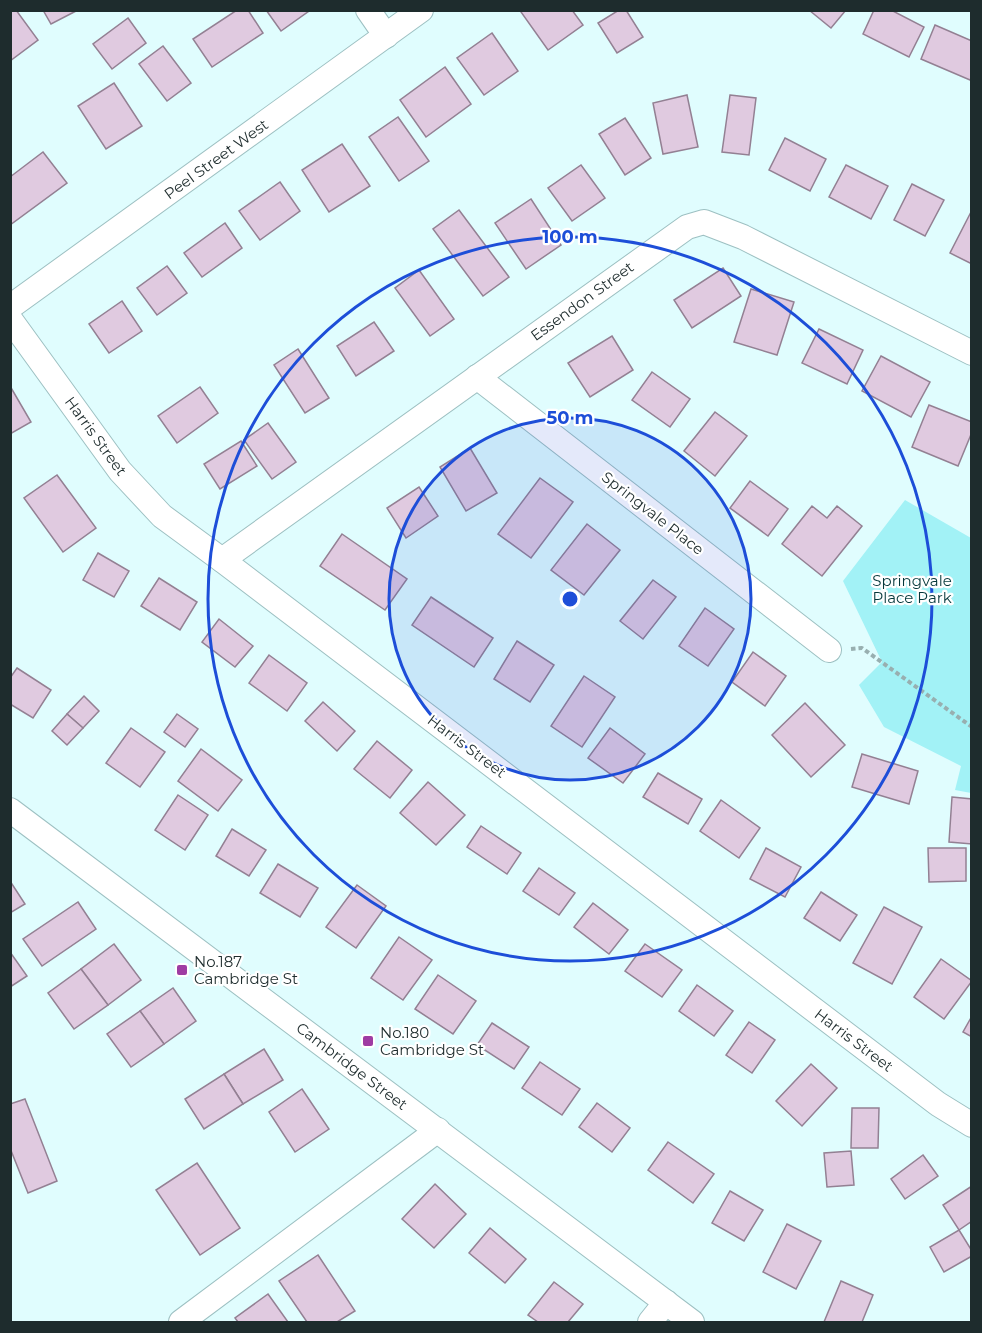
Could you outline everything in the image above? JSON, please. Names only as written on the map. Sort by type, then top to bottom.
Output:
[{"type":"street","points":[[368,10],[386,36]]},
{"type":"street","name":"Peel Street West","points":[[10,307],[421,10]]},
{"type":"street","name":"Essendon Street","points":[[222,560],[687,226],[704,222],[743,237],[972,353]]},
{"type":"street","name":"Harris Street","points":[[10,319],[120,471],[162,516],[938,1104],[972,1125]]},
{"type":"street","name":"Springvale Place","points":[[477,377],[829,650]]},
{"type":"street","name":"Cambridge Street","points":[[10,810],[692,1323]]},
{"type":"street","points":[[182,1323],[438,1130]]},
{"type":"street","points":[[650,1323],[666,1302]]},
{"type":"path","points":[[829,650],[862,648],[972,727]]},
{"type":"green space","name":"Springvale Place Park","points":[[905,500],[971,538],[971,793],[955,790],[961,766],[884,727],[859,685],[882,662],[843,581]]},
{"type":"building","points":[[10,10],[16,10],[38,40],[10,61]]},
{"type":"building","points":[[43,10],[78,10],[51,24]]},
{"type":"building","points":[[237,10],[248,10],[263,33],[212,67],[193,39]]},
{"type":"building","points":[[266,10],[309,10],[309,11],[281,31]]},
{"type":"building","points":[[524,10],[572,10],[583,25],[548,50],[521,12]]},
{"type":"building","points":[[619,10],[626,10],[643,37],[617,53],[598,23]]},
{"type":"building","points":[[809,10],[846,10],[831,28]]},
{"type":"building","points":[[874,10],[891,10],[924,27],[909,57],[863,34]]},
{"type":"building","points":[[128,18],[146,43],[112,69],[93,44]]},
{"type":"building","points":[[935,25],[972,41],[970,80],[921,59]]},
{"type":"building","points":[[492,33],[518,71],[484,95],[457,58]]},
{"type":"building","points":[[163,46],[191,83],[167,101],[139,64]]},
{"type":"building","points":[[445,67],[471,104],[426,137],[400,100]]},
{"type":"building","points":[[114,83],[142,126],[106,149],[78,106]]},
{"type":"building","points":[[687,95],[698,147],[663,154],[653,103]]},
{"type":"building","points":[[730,95],[756,98],[749,155],[722,152]]},
{"type":"building","points":[[398,117],[429,161],[399,181],[369,137]]},
{"type":"building","points":[[625,118],[651,158],[625,175],[599,134]]},
{"type":"building","points":[[785,138],[826,159],[810,191],[769,170]]},
{"type":"building","points":[[342,144],[370,186],[329,212],[302,170]]},
{"type":"building","points":[[43,152],[67,183],[10,225],[10,177]]},
{"type":"building","points":[[581,165],[605,198],[572,221],[548,188]]},
{"type":"building","points":[[846,165],[888,186],[871,219],[829,197]]},
{"type":"building","points":[[280,182],[300,211],[260,240],[239,211]]},
{"type":"building","points":[[912,184],[944,200],[925,236],[894,220]]},
{"type":"building","points":[[531,199],[561,245],[526,269],[495,223]]},
{"type":"building","points":[[459,210],[509,277],[483,296],[433,229]]},
{"type":"building","points":[[972,210],[972,264],[950,253]]},
{"type":"building","points":[[225,223],[242,248],[202,277],[184,253]]},
{"type":"building","points":[[167,266],[187,293],[157,315],[137,288]]},
{"type":"building","points":[[723,268],[741,296],[692,328],[674,300]]},
{"type":"building","points":[[419,270],[454,319],[430,336],[395,288]]},
{"type":"building","points":[[751,289],[794,302],[777,355],[734,342]]},
{"type":"building","points":[[122,301],[142,331],[109,353],[89,324]]},
{"type":"building","points":[[374,322],[394,351],[356,376],[337,346]]},
{"type":"building","points":[[819,329],[863,350],[847,384],[802,363]]},
{"type":"building","points":[[612,336],[633,370],[590,397],[568,363]]},
{"type":"building","points":[[298,349],[329,398],[305,413],[274,365]]},
{"type":"building","points":[[881,356],[930,382],[911,417],[862,391]]},
{"type":"building","points":[[652,372],[690,399],[670,427],[632,400]]},
{"type":"building","points":[[10,386],[31,422],[10,434]]},
{"type":"building","points":[[200,387],[218,413],[177,443],[158,416]]},
{"type":"building","points":[[929,405],[972,422],[972,432],[958,466],[912,447]]},
{"type":"building","points":[[715,412],[747,436],[715,476],[684,451]]},
{"type":"building","points":[[268,423],[296,462],[272,479],[244,440]]},
{"type":"building","points":[[241,441],[257,466],[220,489],[204,464]]},
{"type":"building","points":[[470,448],[497,493],[466,511],[440,467]]},
{"type":"building","points":[[57,475],[96,528],[63,552],[24,498]]},
{"type":"building","points":[[540,478],[573,502],[531,558],[498,534]]},
{"type":"building","points":[[750,481],[788,509],[768,536],[730,508]]},
{"type":"building","points":[[419,487],[438,516],[406,538],[387,508]]},
{"type":"building","points":[[812,506],[827,518],[837,506],[862,526],[822,576],[782,544]]},
{"type":"building","points":[[587,524],[620,550],[584,595],[551,570]]},
{"type":"building","points":[[342,534],[407,579],[385,610],[320,566]]},
{"type":"building","points":[[98,553],[129,571],[114,597],[83,580]]},
{"type":"building","points":[[159,578],[197,602],[180,630],[141,606]]},
{"type":"building","points":[[653,580],[676,597],[643,639],[620,621]]},
{"type":"building","points":[[431,597],[493,638],[474,667],[412,625]]},
{"type":"building","points":[[705,608],[734,629],[708,666],[679,646]]},
{"type":"building","points":[[219,619],[253,646],[235,667],[202,642]]},
{"type":"building","points":[[517,641],[554,665],[530,702],[494,679]]},
{"type":"building","points":[[753,652],[786,676],[765,706],[732,682]]},
{"type":"building","points":[[269,655],[307,683],[287,711],[249,683]]},
{"type":"building","points":[[17,668],[51,690],[33,718],[10,704],[10,678]]},
{"type":"building","points":[[584,676],[615,697],[582,747],[551,726]]},
{"type":"building","points":[[84,696],[99,711],[83,728],[67,714]]},
{"type":"building","points":[[323,702],[355,731],[337,751],[305,721]]},
{"type":"building","points":[[805,703],[845,745],[811,777],[772,735]]},
{"type":"building","points":[[67,714],[83,728],[67,745],[52,731]]},
{"type":"building","points":[[177,714],[198,729],[185,747],[164,732]]},
{"type":"building","points":[[131,728],[165,752],[140,787],[106,763]]},
{"type":"building","points":[[610,728],[645,754],[623,783],[588,758]]},
{"type":"building","points":[[377,741],[412,770],[390,798],[354,769]]},
{"type":"building","points":[[201,749],[242,780],[218,811],[178,781]]},
{"type":"building","points":[[862,754],[918,771],[909,804],[852,787]]},
{"type":"building","points":[[658,773],[702,799],[688,824],[643,797]]},
{"type":"building","points":[[428,782],[465,815],[436,845],[400,813]]},
{"type":"building","points":[[178,795],[208,815],[185,850],[155,830]]},
{"type":"building","points":[[952,797],[972,799],[972,844],[949,842]]},
{"type":"building","points":[[721,800],[760,828],[739,858],[700,831]]},
{"type":"building","points":[[481,826],[521,853],[507,874],[467,847]]},
{"type":"building","points":[[232,829],[266,850],[249,876],[216,856]]},
{"type":"building","points":[[766,848],[801,867],[785,897],[750,879]]},
{"type":"building","points":[[928,848],[966,848],[966,881],[929,882]]},
{"type":"building","points":[[278,864],[318,888],[300,917],[260,893]]},
{"type":"building","points":[[539,868],[575,893],[559,915],[523,891]]},
{"type":"building","points":[[10,881],[25,904],[10,913]]},
{"type":"building","points":[[357,885],[386,906],[356,948],[326,927]]},
{"type":"building","points":[[821,892],[857,915],[840,941],[804,918]]},
{"type":"building","points":[[78,902],[96,929],[42,966],[23,939]]},
{"type":"building","points":[[593,903],[628,930],[609,954],[574,927]]},
{"type":"building","points":[[884,907],[922,927],[892,984],[853,963]]},
{"type":"building","points":[[399,937],[432,960],[403,1000],[371,978]]},
{"type":"building","points":[[114,944],[141,980],[108,1005],[81,969]]},
{"type":"building","points":[[645,944],[682,970],[662,997],[625,971]]},
{"type":"building","points":[[10,952],[27,976],[10,987]]},
{"type":"building","points":[[941,959],[972,981],[944,1019],[914,997]]},
{"type":"building","points":[[81,969],[108,1005],[74,1029],[48,993]]},
{"type":"building","points":[[438,975],[476,1001],[453,1034],[415,1009]]},
{"type":"building","points":[[697,985],[733,1011],[714,1036],[679,1011]]},
{"type":"building","points":[[173,988],[196,1021],[164,1044],[140,1011]]},
{"type":"building","points":[[140,1011],[164,1044],[131,1067],[107,1034]]},
{"type":"building","points":[[972,1016],[972,1037],[963,1032]]},
{"type":"building","points":[[749,1022],[775,1040],[752,1073],[726,1055]]},
{"type":"building","points":[[492,1023],[529,1047],[514,1069],[477,1045]]},
{"type":"building","points":[[264,1049],[283,1080],[243,1104],[224,1074]]},
{"type":"building","points":[[540,1062],[580,1089],[562,1115],[522,1088]]},
{"type":"building","points":[[811,1064],[837,1088],[802,1126],[776,1101]]},
{"type":"building","points":[[224,1074],[243,1104],[204,1129],[185,1099]]},
{"type":"building","points":[[302,1089],[329,1129],[295,1152],[269,1112]]},
{"type":"building","points":[[25,1099],[57,1181],[28,1193],[10,1148],[10,1104]]},
{"type":"building","points":[[597,1103],[630,1128],[612,1152],[579,1127]]},
{"type":"building","points":[[852,1108],[879,1108],[878,1148],[851,1148]]},
{"type":"building","points":[[668,1142],[714,1174],[693,1203],[648,1170]]},
{"type":"building","points":[[851,1151],[854,1185],[827,1187],[824,1153]]},
{"type":"building","points":[[923,1155],[938,1176],[905,1199],[891,1179]]},
{"type":"building","points":[[197,1163],[240,1228],[200,1255],[156,1190]]},
{"type":"building","points":[[435,1184],[466,1214],[434,1248],[402,1219]]},
{"type":"building","points":[[972,1186],[972,1221],[959,1230],[943,1205]]},
{"type":"building","points":[[730,1191],[763,1210],[744,1241],[712,1223]]},
{"type":"building","points":[[787,1224],[821,1241],[796,1289],[763,1272]]},
{"type":"building","points":[[490,1228],[526,1259],[505,1283],[469,1253]]},
{"type":"building","points":[[959,1230],[972,1251],[972,1256],[944,1272],[930,1247]]},
{"type":"building","points":[[318,1255],[355,1311],[337,1322],[307,1322],[279,1281]]},
{"type":"building","points":[[841,1281],[873,1295],[862,1322],[824,1322]]},
{"type":"building","points":[[554,1282],[583,1304],[568,1322],[538,1322],[528,1315]]},
{"type":"building","points":[[268,1294],[288,1322],[238,1322],[235,1318]]},
{"type":"place","name":"No.187 Cambridge St","points":[[182,970]]},
{"type":"place","name":"No.180 Cambridge St","points":[[368,1041]]}]
